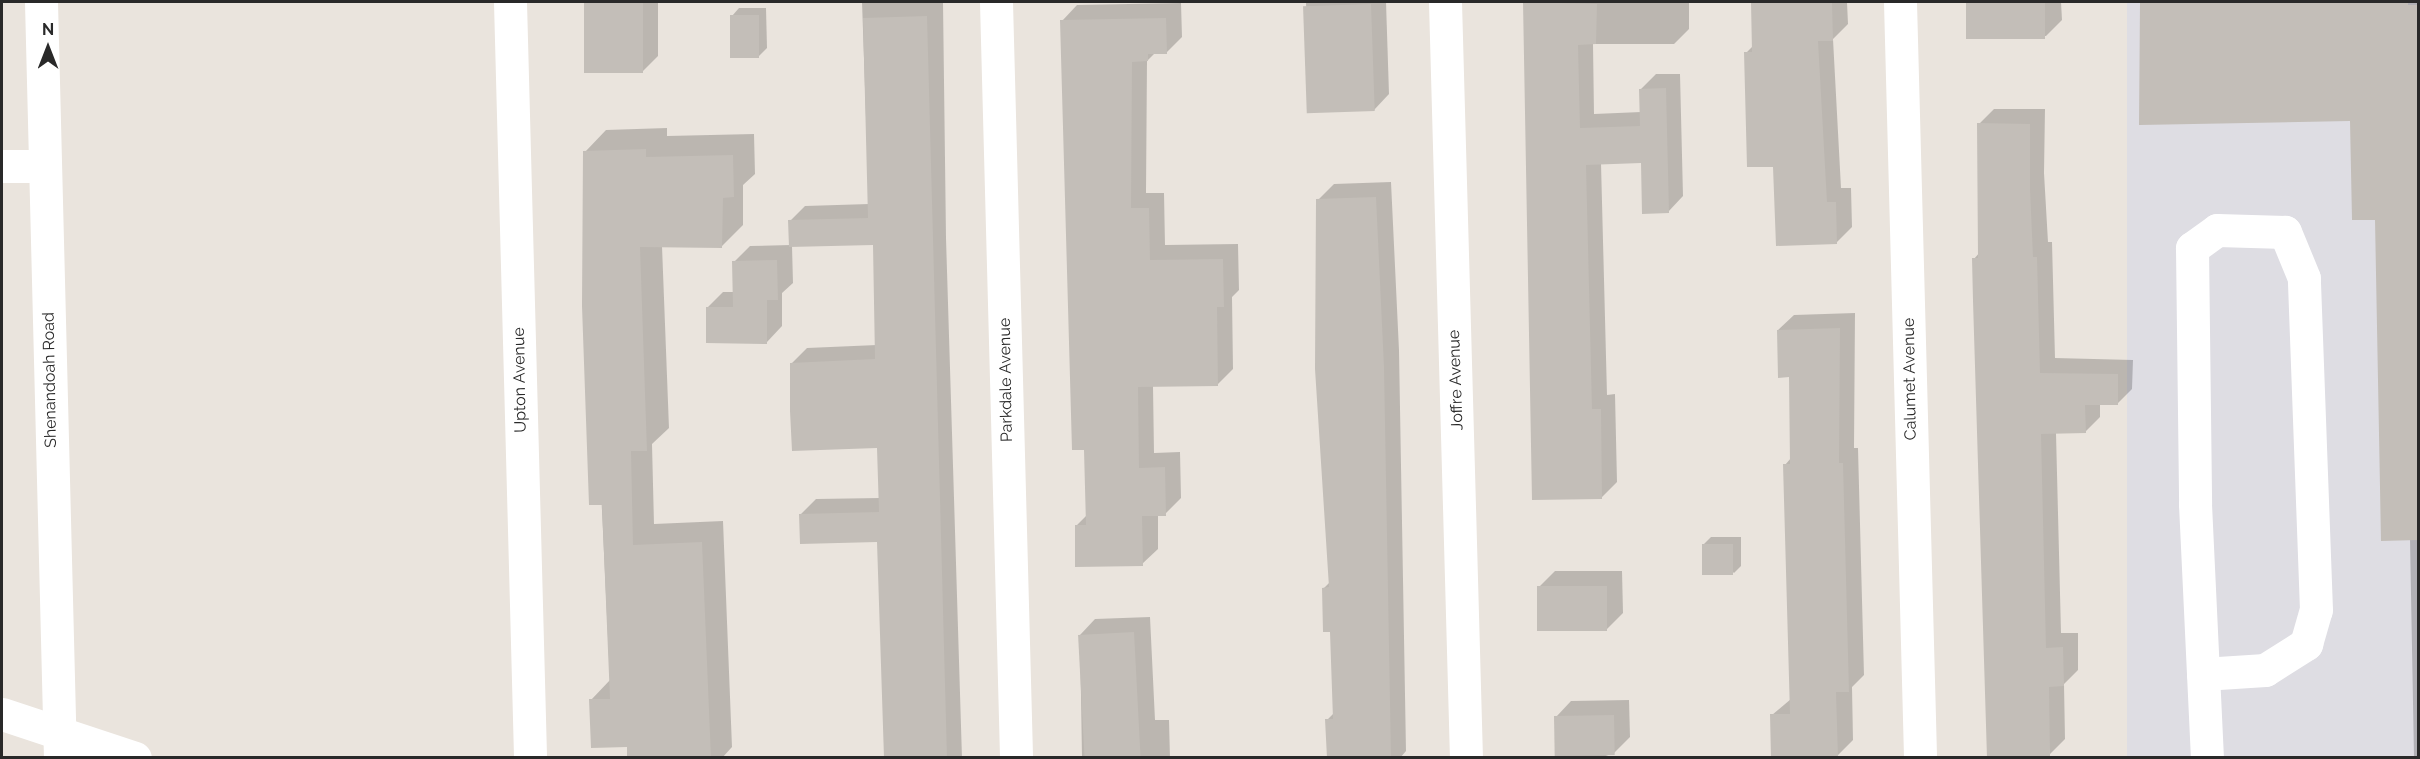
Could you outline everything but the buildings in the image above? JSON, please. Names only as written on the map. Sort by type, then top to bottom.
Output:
[{"type":"street","name":"Shenandoah Road","points":[[41,2],[60,745]]},
{"type":"street","name":"Upton Avenue","points":[[510,2],[530,758]]},
{"type":"street","name":"Parkdale Avenue","points":[[996,2],[1016,758]]},
{"type":"street","name":"Joffre Avenue","points":[[1445,2],[1466,758]]},
{"type":"street","name":"Calumet Avenue","points":[[1900,2],[1920,758]]},
{"type":"street","points":[[2,166],[44,166]]},
{"type":"street","points":[[2203,674],[2265,670],[2306,644],[2316,610],[2304,278],[2285,232],[2217,230],[2193,248],[2195,504],[2203,674],[2207,758]]},
{"type":"street","points":[[2,714],[60,745],[135,758]]},
{"type":"shaded area","points":[[2127,2],[2418,2],[2418,758],[2127,758]]}]
